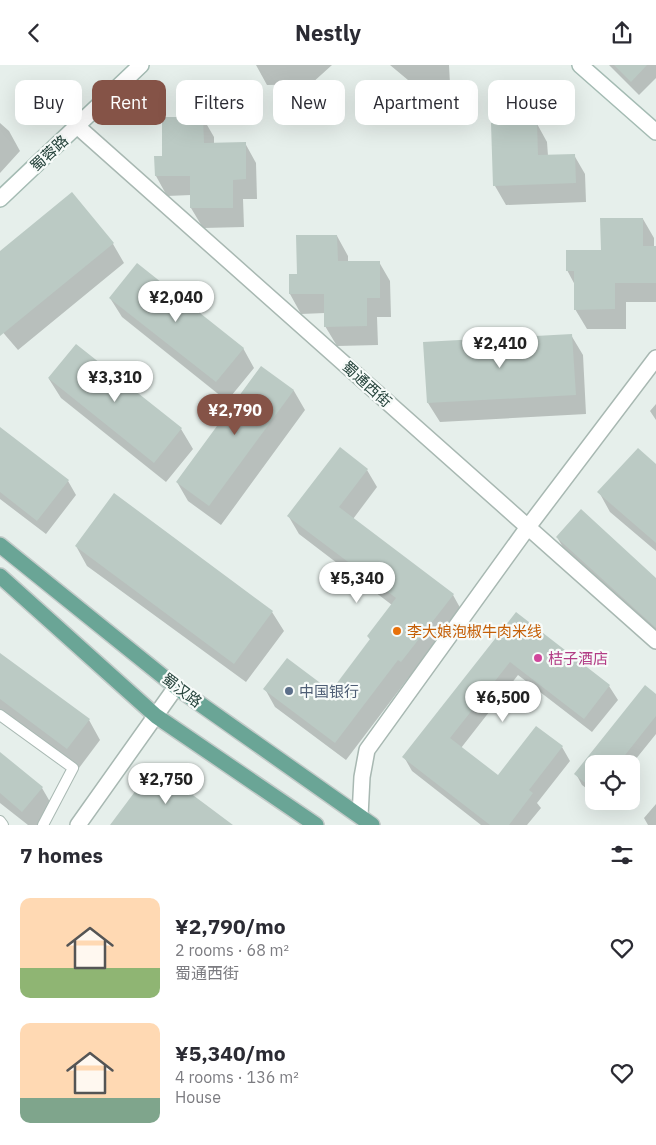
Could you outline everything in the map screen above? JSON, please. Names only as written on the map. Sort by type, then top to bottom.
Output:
[{"type":"main road","name":"蜀汉路","points":[[0,545],[176,687],[366,821]]},
{"type":"main road","points":[[0,576],[156,716],[316,825]]},
{"type":"street","name":"蜀蓉路","points":[[0,199],[141,65]]},
{"type":"street","points":[[580,65],[656,132]]},
{"type":"street","name":"蜀通西街","points":[[78,126],[656,641]]},
{"type":"street","points":[[366,821],[362,777],[367,750],[528,527],[656,358]]},
{"type":"street","points":[[78,825],[176,687]]},
{"type":"lane","points":[[0,715],[73,769],[43,825]]},
{"type":"lane","points":[[0,821],[4,825]]},
{"type":"building","points":[[614,65],[647,65],[631,82]]},
{"type":"building","points":[[166,117],[176,117],[176,125],[203,125],[204,143],[246,142],[246,179],[233,180],[233,208],[190,208],[190,176],[155,176],[154,156],[162,156],[162,125],[166,125]]},
{"type":"building","points":[[491,125],[537,125],[538,155],[575,154],[576,183],[493,186]]},
{"type":"building","points":[[72,192],[114,243],[0,336],[0,251]]},
{"type":"building","points":[[600,218],[643,218],[643,246],[656,246],[656,283],[615,283],[615,309],[574,310],[574,271],[566,271],[566,250],[601,250]]},
{"type":"building","points":[[296,235],[337,235],[338,261],[380,261],[380,298],[367,298],[367,326],[324,327],[324,294],[289,294],[289,274],[297,274]]},
{"type":"building","points":[[137,263],[244,348],[216,382],[109,298]]},
{"type":"building","points":[[572,334],[576,395],[427,403],[423,342]]},
{"type":"building","points":[[76,344],[182,428],[154,463],[48,378]]},
{"type":"building","points":[[261,366],[294,390],[209,506],[176,482]]},
{"type":"building","points":[[0,427],[69,480],[37,521],[0,492]]},
{"type":"building","points":[[340,447],[368,469],[339,507],[454,594],[401,662],[398,660],[335,743],[263,689],[287,658],[331,691],[370,639],[367,636],[396,598],[287,516]]},
{"type":"building","points":[[638,448],[656,464],[656,543],[597,492]]},
{"type":"building","points":[[114,493],[273,611],[234,664],[75,546]]},
{"type":"building","points":[[581,509],[656,578],[656,628],[556,537]]},
{"type":"building","points":[[516,612],[610,685],[584,719],[510,662],[450,738],[498,775],[536,726],[563,746],[529,790],[533,793],[509,825],[490,825],[402,757]]},
{"type":"building","points":[[0,653],[90,719],[67,749],[0,699]]},
{"type":"building","points":[[645,685],[656,694],[656,716],[625,755],[589,755]]},
{"type":"building","points":[[0,752],[43,787],[22,812],[0,793]]},
{"type":"building","points":[[585,760],[585,783],[574,774]]},
{"type":"building","points":[[154,766],[233,825],[110,825]]},
{"type":"place","name":"李大娘泡椒牛肉米线","points":[[397,631]]},
{"type":"place","name":"桔子酒店","points":[[538,658]]},
{"type":"place","name":"中国银行","points":[[289,691]]}]
